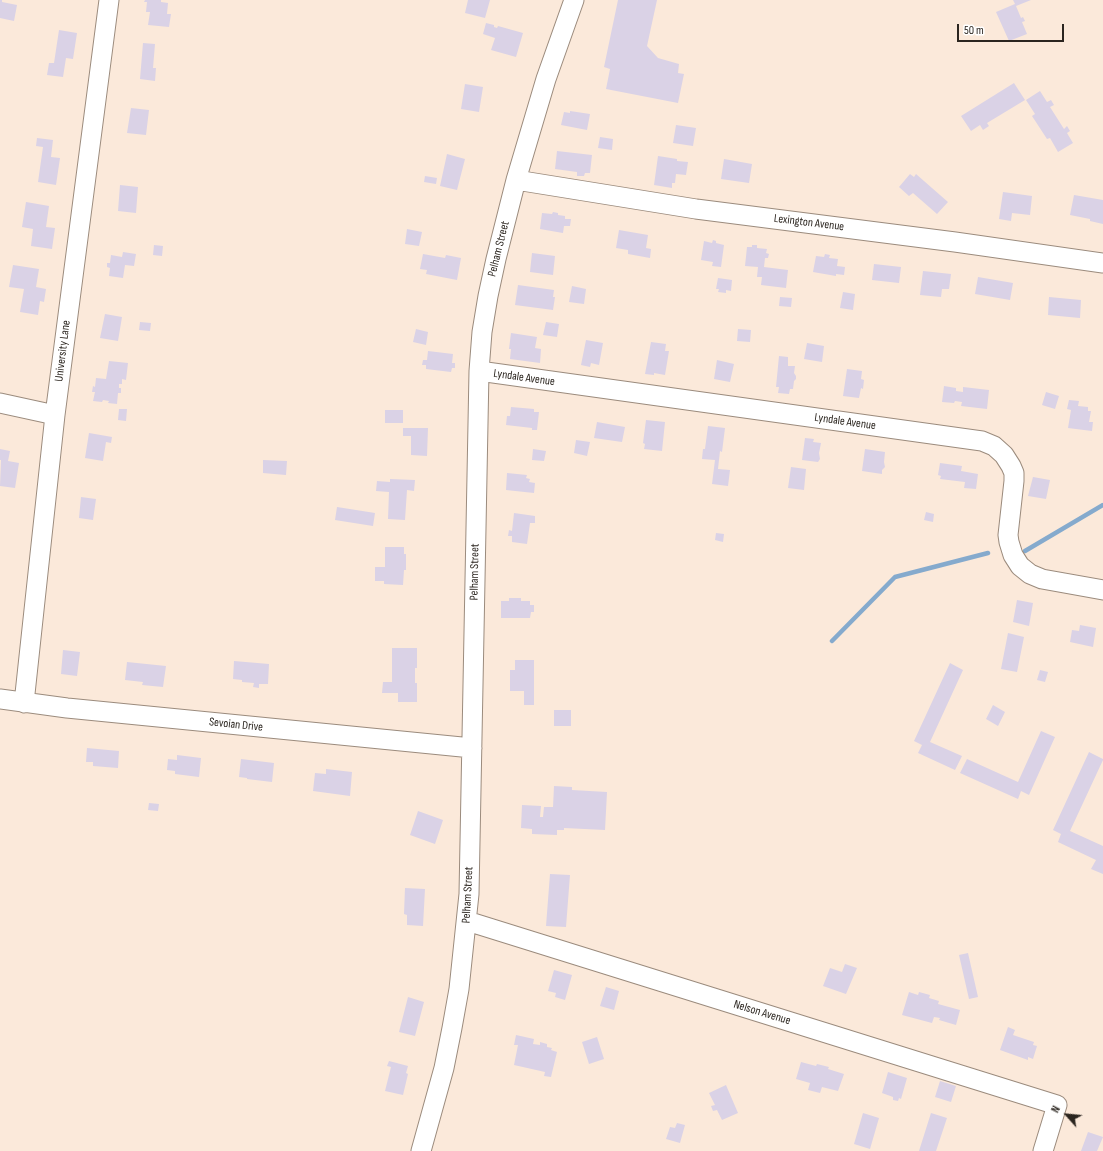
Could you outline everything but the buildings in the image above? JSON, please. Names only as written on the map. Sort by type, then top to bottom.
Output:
[{"type":"street","name":"University Lane","points":[[24,703],[55,415],[109,0]]},
{"type":"street","name":"Pelham Street","points":[[421,1151],[444,1068],[451,1035],[459,989],[467,921],[469,894],[479,371],[482,332],[488,296],[516,180],[546,79],[574,0]]},
{"type":"street","name":"Lexington Avenue","points":[[516,180],[696,209],[1103,263]]},
{"type":"street","name":"Lyndale Avenue","points":[[479,371],[989,443],[1004,455],[1014,473],[1008,534],[1012,555],[1020,566],[1030,574],[1042,579],[1103,590]]},
{"type":"street","points":[[0,403],[55,415]]},
{"type":"street","name":"Sevoian Drive","points":[[0,699],[24,703],[472,748]]},
{"type":"street","name":"Nelson Avenue","points":[[467,921],[1057,1106],[1043,1151]]},
{"type":"waterway","points":[[1025,551],[1103,505]]},
{"type":"waterway","points":[[832,641],[895,577],[988,553]]}]
